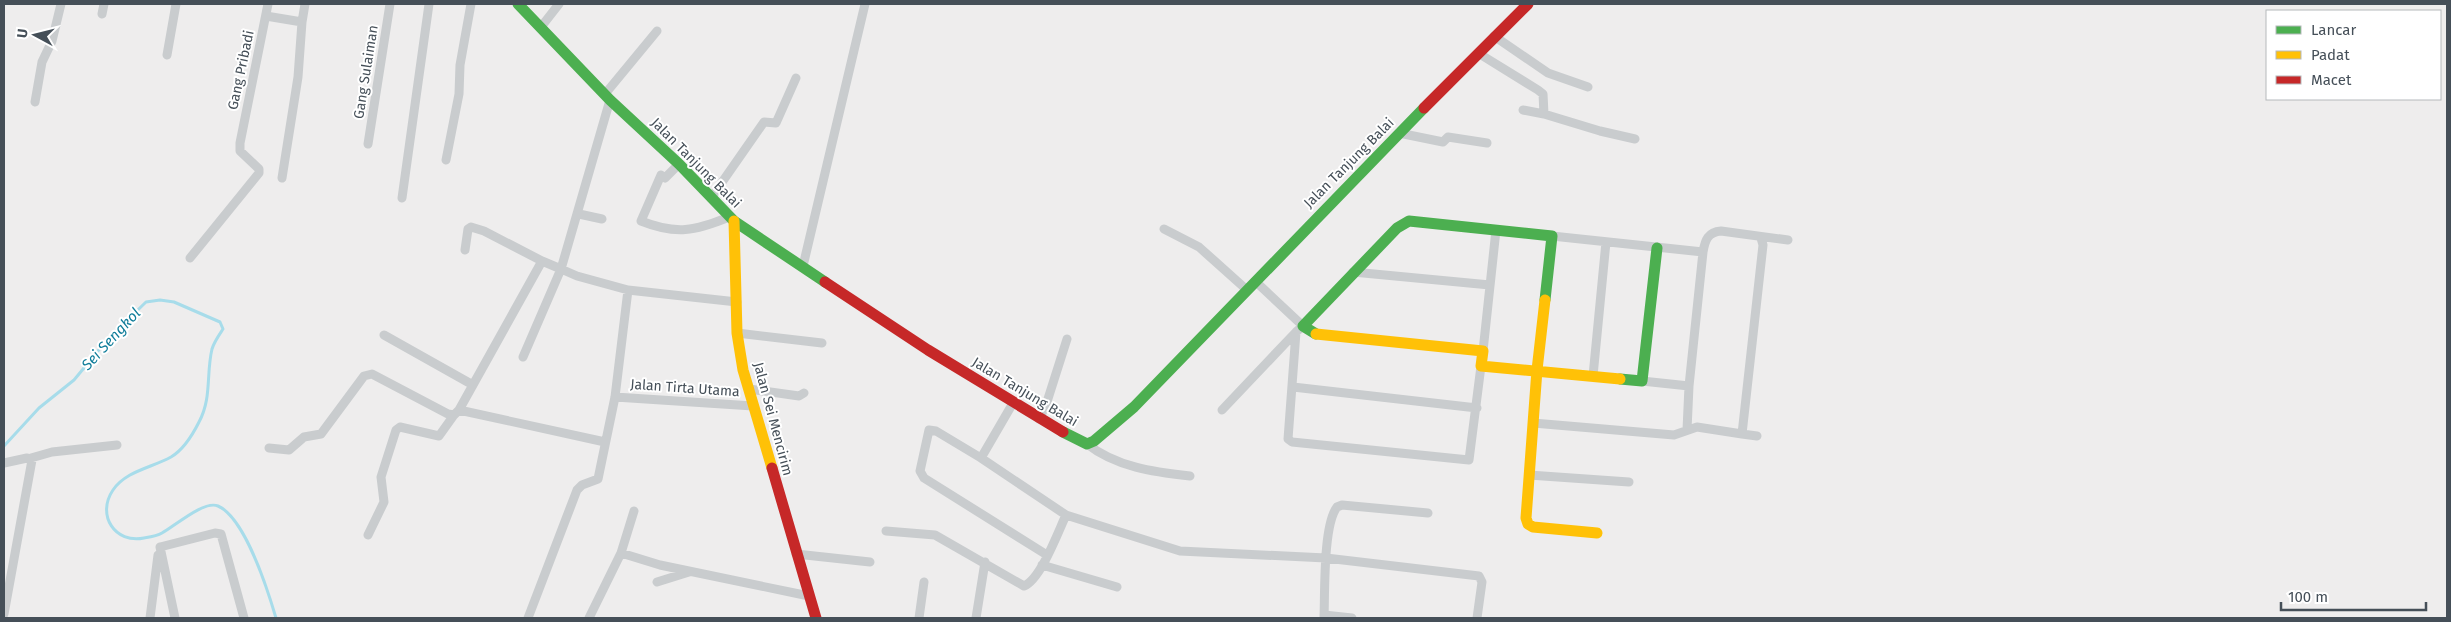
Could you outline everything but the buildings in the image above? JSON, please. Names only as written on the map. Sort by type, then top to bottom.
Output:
[{"type":"street","points":[[35,102],[42,62],[53,37],[61,4]]},
{"type":"street","points":[[102,14],[104,4]]},
{"type":"street","points":[[167,55],[176,4]]},
{"type":"street","name":"Gang Pribadi","points":[[190,258],[258,176],[259,169],[240,151],[240,143],[268,4]]},
{"type":"street","points":[[282,178],[297,85],[305,4]]},
{"type":"street","name":"Gang Sulaiman","points":[[368,144],[390,4]]},
{"type":"street","points":[[402,198],[429,4]]},
{"type":"street","points":[[446,160],[459,94],[460,65],[471,4]]},
{"type":"street","name":"Jalan Tanjung Balai","points":[[518,4],[608,97],[679,164],[731,219],[928,350],[1040,419],[1080,442],[1087,444],[1094,441],[1134,407],[1478,52],[1528,4]]},
{"type":"street","points":[[541,27],[559,4]]},
{"type":"street","points":[[803,266],[865,4]]},
{"type":"street","points":[[266,16],[302,22]]},
{"type":"street","points":[[523,357],[562,269],[579,214],[608,97],[657,31]]},
{"type":"street","points":[[1494,36],[1548,72],[1588,87]]},
{"type":"street","points":[[1478,52],[1543,94],[1544,114]]},
{"type":"street","points":[[711,198],[764,122],[776,124],[796,78]]},
{"type":"street","points":[[1523,110],[1635,139]]},
{"type":"street","points":[[1399,134],[1443,142],[1448,137],[1487,143]]},
{"type":"street","points":[[679,164],[664,178],[661,174],[641,221],[672,229],[690,230],[731,219]]},
{"type":"street","points":[[579,214],[602,218]]},
{"type":"street","name":"Jalan Sei Mencirim","points":[[731,219],[738,334],[743,370],[816,618]]},
{"type":"street","points":[[1222,410],[1353,272],[1397,228],[1409,221],[1703,252]]},
{"type":"street","points":[[465,250],[468,229],[471,227],[484,231],[542,261],[577,276],[628,290],[736,302]]},
{"type":"street","points":[[1164,229],[1198,247],[1247,290]]},
{"type":"street","points":[[1299,329],[1288,439],[1294,443],[1469,460],[1482,366],[1496,230]]},
{"type":"street","points":[[1687,430],[1689,386],[1703,252],[1708,236],[1714,232],[1752,234],[1761,238],[1768,236],[1788,240]]},
{"type":"street","points":[[1552,236],[1537,370],[1526,518],[1528,524],[1533,526],[1597,533]]},
{"type":"street","points":[[1742,434],[1763,245],[1761,238]]},
{"type":"street","points":[[1593,376],[1606,242]]},
{"type":"street","points":[[1642,381],[1657,248]]},
{"type":"street","points":[[368,535],[384,502],[381,477],[396,430],[400,427],[438,436],[474,385],[542,261]]},
{"type":"street","points":[[1353,272],[1490,285]]},
{"type":"street","points":[[1255,281],[1299,329],[1321,336],[1483,351]]},
{"type":"street","points":[[528,618],[577,490],[582,485],[598,479],[615,397],[628,290]]},
{"type":"street","points":[[384,334],[474,385]]},
{"type":"street","points":[[738,334],[822,343]]},
{"type":"street","points":[[1040,419],[1067,339]]},
{"type":"street","points":[[1482,366],[1689,386]]},
{"type":"street","points":[[269,448],[289,450],[304,437],[320,434],[364,376],[368,374],[372,374],[442,412],[456,412],[605,442]]},
{"type":"street","points":[[1293,387],[1477,408]]},
{"type":"street","points":[[749,389],[799,396],[804,393]]},
{"type":"street","name":"Jalan Tirta Utama","points":[[615,397],[753,406]]},
{"type":"street","points":[[981,458],[1013,403]]},
{"type":"street","points":[[1533,423],[1674,434],[1697,428],[1757,436]]},
{"type":"street","points":[[1047,555],[924,478],[920,472],[929,430],[936,431],[981,458],[1066,515],[1180,551],[1326,558],[1479,576],[1482,582],[1477,618]]},
{"type":"street","points":[[1087,444],[1102,455],[1139,469],[1190,476]]},
{"type":"street","points":[[4,463],[52,452],[117,445]]},
{"type":"street","points":[[4,614],[31,458]]},
{"type":"street","points":[[1529,475],[1630,482]]},
{"type":"street","points":[[1352,618],[1324,617],[1326,558],[1331,521],[1337,507],[1342,505],[1428,512]]},
{"type":"street","points":[[589,618],[621,553],[634,511]]},
{"type":"street","points":[[886,532],[935,535],[1024,586],[1029,584],[1042,565],[1066,515]]},
{"type":"street","points":[[160,547],[215,533],[221,534],[244,618]]},
{"type":"street","points":[[150,618],[160,547]]},
{"type":"street","points":[[160,547],[175,618]]},
{"type":"street","points":[[621,553],[692,571],[809,596]]},
{"type":"street","points":[[796,554],[870,562]]},
{"type":"street","points":[[976,618],[985,562]]},
{"type":"street","points":[[1042,565],[1117,587]]},
{"type":"street","points":[[657,582],[692,571]]},
{"type":"street","points":[[919,618],[924,582]]},
{"type":"waterway","name":"Sei Sengkol","points":[[4,446],[39,408],[74,380],[107,340],[146,302],[160,300],[174,302],[220,322],[223,329],[212,349],[206,404],[194,432],[184,446],[171,457],[132,474],[118,484],[108,499],[108,518],[111,526],[125,537],[134,539],[144,538],[168,530],[198,510],[212,505],[218,506],[228,513],[246,540],[261,574],[276,618]]},
{"type":"traffic: fast","points":[[518,4],[610,100],[679,164],[734,221],[825,282]]},
{"type":"traffic: fast","points":[[1063,432],[1087,444],[1094,441],[1134,407],[1424,108]]},
{"type":"traffic: fast","points":[[1316,334],[1303,326],[1397,228],[1409,221],[1552,236],[1545,300]]},
{"type":"traffic: fast","points":[[1620,379],[1642,381],[1657,248]]},
{"type":"traffic: slow","points":[[734,221],[737,333],[743,370],[772,468]]},
{"type":"traffic: slow","points":[[1545,300],[1537,370],[1526,518],[1528,524],[1533,527],[1597,533]]},
{"type":"traffic: slow","points":[[1316,334],[1483,351],[1481,366],[1620,379]]},
{"type":"traffic: jam","points":[[1424,108],[1528,4]]},
{"type":"traffic: jam","points":[[825,282],[928,350],[1063,432]]},
{"type":"traffic: jam","points":[[772,468],[816,618]]}]
